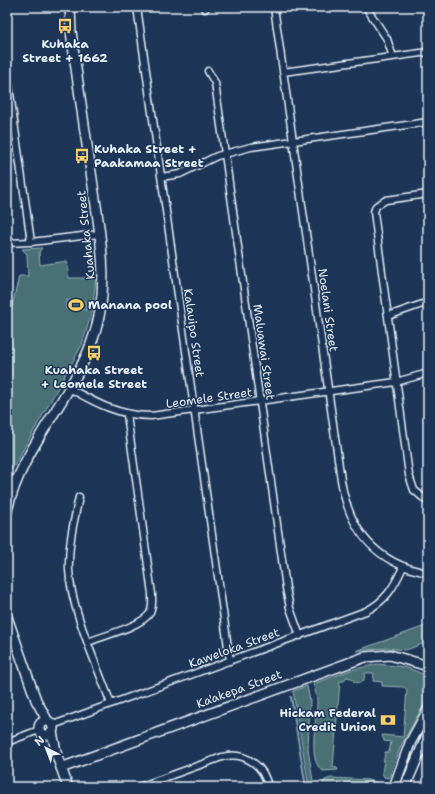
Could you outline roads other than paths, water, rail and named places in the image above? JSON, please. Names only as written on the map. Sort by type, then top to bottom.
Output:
[{"type":"street","name":"Kuahaka Street","points":[[7,511],[16,481],[69,388],[91,345],[100,313],[104,273],[100,234],[71,31],[70,7]]},
{"type":"street","name":"Kalauipo Street","points":[[137,7],[230,661]]},
{"type":"street","name":"Noelani Street","points":[[274,7],[342,492],[348,512],[355,525],[367,541],[381,554],[403,567],[428,573]]},
{"type":"street","points":[[366,7],[387,40],[393,57]]},
{"type":"street","points":[[283,72],[428,52]]},
{"type":"street","name":"Maluawai Street","points":[[208,71],[215,83],[286,588],[290,608],[300,636]]},
{"type":"street","points":[[7,72],[31,242]]},
{"type":"street","points":[[161,177],[180,174],[225,153],[250,147],[428,122]]},
{"type":"street","points":[[428,194],[386,200],[376,206],[374,220],[411,481],[417,494],[428,502]]},
{"type":"street","points":[[7,243],[31,242],[100,234]]},
{"type":"street","points":[[388,316],[428,302]]},
{"type":"street","name":"Leomele Street","points":[[69,388],[105,408],[127,415],[151,416],[396,382],[428,373]]},
{"type":"street","points":[[88,642],[142,620],[150,613],[152,606],[152,594],[127,415]]},
{"type":"street","points":[[7,477],[16,481]]},
{"type":"street","points":[[79,497],[71,538],[69,570],[74,603],[111,704]]},
{"type":"street","name":"Kaweloka Street","points":[[7,742],[300,636],[374,607],[391,591],[403,567]]},
{"type":"street","points":[[7,617],[68,787]]},
{"type":"street","name":"Ka'akepa Street","points":[[61,768],[365,657],[390,655],[428,666]]},
{"type":"street","points":[[428,710],[410,743],[394,785],[405,787],[428,733]]},
{"type":"street","points":[[140,787],[222,757],[232,755],[245,757],[255,764],[264,775],[268,787]]},
{"type":"water","name":"Manana pool","points":[[66,300],[87,301],[86,310],[66,309]]},
{"type":"waterway","points":[[291,697],[306,787]]},
{"type":"place","name":"Kuhaka Street + 1662","points":[[65,26]]},
{"type":"place","name":"Kuhaka Street + Paakamaa Street","points":[[82,156]]},
{"type":"place","name":"Manana pool","points":[[76,305]]},
{"type":"place","name":"Kuahaka Street + Leomele Street","points":[[94,353]]},
{"type":"place","name":"Hickam Federal Credit Union","points":[[388,720]]}]
